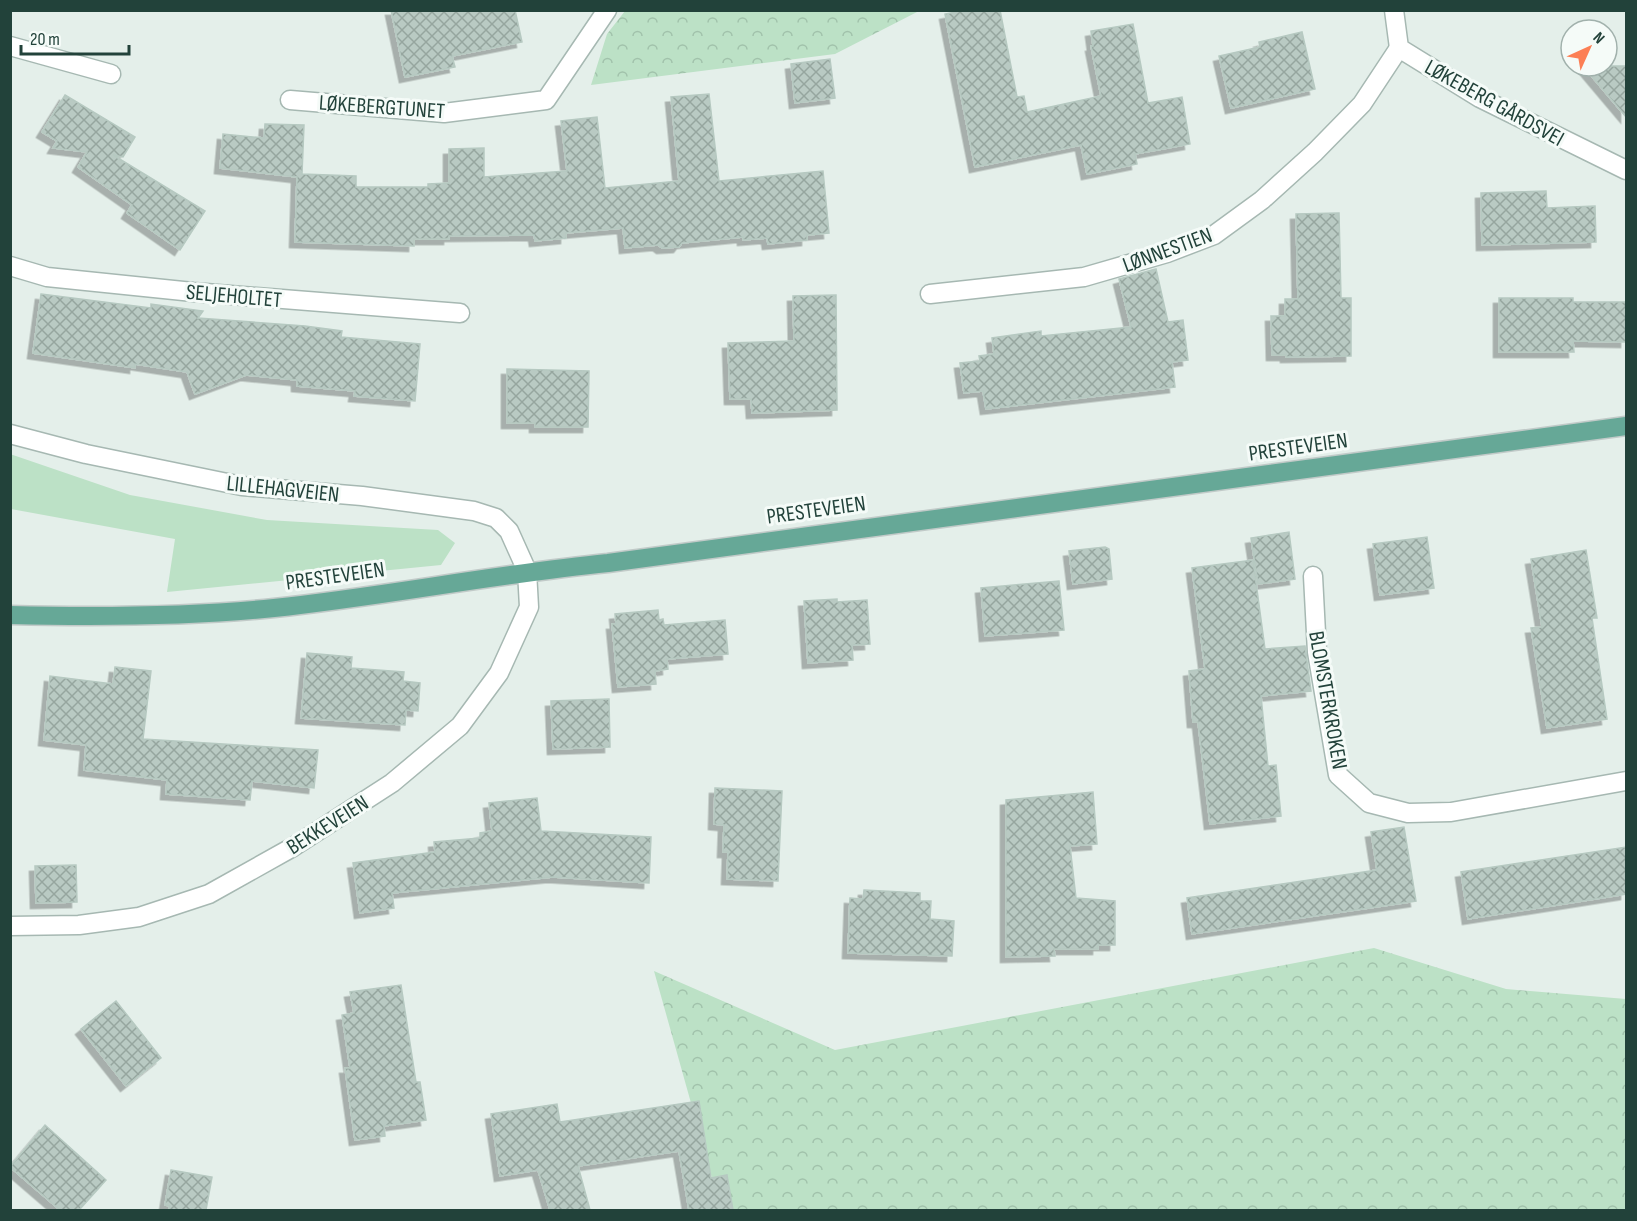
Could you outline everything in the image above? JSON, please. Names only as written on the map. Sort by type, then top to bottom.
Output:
[{"type":"main road","name":"PRESTEVEIEN","points":[[10,615],[156,614],[273,608],[527,571],[1626,426]]},
{"type":"street","name":"LØKEBERGTUNET","points":[[290,100],[444,113],[546,100],[608,10]]},
{"type":"street","name":"LØKEBERG GÅRDSVEI","points":[[1394,10],[1399,48],[1480,98],[1626,170]]},
{"type":"street","points":[[10,46],[111,74]]},
{"type":"street","name":"LØNNESTIEN","points":[[930,294],[1084,277],[1167,253],[1215,235],[1262,200],[1315,152],[1362,104],[1399,48]]},
{"type":"street","name":"SELJEHOLTET","points":[[10,266],[58,279],[460,313]]},
{"type":"street","name":"LILLEHAGVEIEN","points":[[10,434],[86,454],[242,486],[362,496],[474,511],[496,518],[509,531],[527,571]]},
{"type":"street","name":"BEKKEVEIEN","points":[[10,926],[80,925],[139,916],[209,894],[292,847],[392,783],[460,726],[500,673],[529,607],[527,571]]},
{"type":"street","name":"BLOMSTERKROKEN","points":[[1313,576],[1317,652],[1338,775],[1369,803],[1408,813],[1451,812],[1626,781]]},
{"type":"green space","points":[[625,11],[919,11],[835,54],[591,85],[607,34]]},
{"type":"green space","points":[[10,454],[130,495],[267,520],[438,530],[455,543],[441,565],[167,592],[175,539],[11,509]]},
{"type":"green space","points":[[1374,948],[1506,989],[1626,999],[1626,1210],[721,1210],[654,971],[835,1050]]},
{"type":"building","points":[[391,10],[515,10],[522,42],[452,56],[455,67],[405,77]]},
{"type":"building","points":[[966,10],[1000,10],[1017,97],[1024,96],[1027,112],[1101,96],[1091,46],[1093,46],[1091,31],[1133,24],[1148,103],[1182,97],[1190,144],[1135,154],[1137,164],[1087,174],[1081,145],[975,167],[945,14]]},
{"type":"building","points":[[1302,32],[1315,89],[1231,108],[1219,56],[1260,47],[1259,42]]},
{"type":"building","points":[[830,59],[835,98],[795,103],[791,64]]},
{"type":"building","points":[[1619,66],[1626,66],[1626,117],[1593,78],[1619,78]]},
{"type":"building","points":[[709,94],[719,181],[823,171],[829,233],[807,235],[807,240],[768,244],[767,238],[743,240],[743,237],[682,243],[679,247],[662,248],[658,245],[625,248],[623,228],[566,233],[566,238],[535,241],[534,235],[449,236],[449,239],[414,239],[414,246],[295,242],[297,177],[220,168],[223,134],[264,138],[265,124],[304,125],[302,174],[356,176],[356,187],[428,187],[428,184],[449,183],[449,149],[484,148],[484,177],[567,171],[561,121],[597,117],[605,188],[679,181],[671,97]]},
{"type":"building","points":[[65,95],[135,137],[123,157],[113,155],[205,211],[180,250],[127,213],[132,205],[78,167],[87,152],[53,148],[57,141],[42,132]]},
{"type":"building","points":[[1546,191],[1547,208],[1595,206],[1596,242],[1482,245],[1481,193]]},
{"type":"building","points":[[1339,213],[1341,298],[1351,298],[1351,356],[1286,357],[1286,355],[1272,355],[1271,316],[1285,316],[1285,299],[1298,299],[1296,214]]},
{"type":"building","points":[[1156,269],[1168,322],[1183,320],[1188,360],[1172,362],[1175,387],[986,409],[983,391],[964,393],[960,363],[980,361],[979,356],[994,354],[992,338],[1041,331],[1041,336],[1131,327],[1119,279]]},
{"type":"building","points":[[41,294],[151,308],[151,304],[203,311],[198,318],[305,326],[342,331],[341,337],[420,344],[415,401],[354,396],[355,391],[297,386],[297,380],[246,375],[195,394],[187,372],[135,364],[135,368],[33,353]]},
{"type":"building","points":[[836,295],[837,410],[752,413],[751,399],[730,399],[728,343],[794,341],[793,296]]},
{"type":"building","points":[[1499,298],[1573,298],[1573,302],[1626,302],[1626,342],[1573,341],[1574,352],[1499,352]]},
{"type":"building","points":[[507,369],[589,371],[588,427],[535,427],[535,423],[507,423]]},
{"type":"building","points":[[1289,532],[1295,579],[1258,584],[1251,538]]},
{"type":"building","points":[[1427,537],[1434,588],[1380,595],[1373,544]]},
{"type":"building","points":[[1105,547],[1109,549],[1112,579],[1073,584],[1069,551]]},
{"type":"building","points":[[1586,550],[1597,618],[1592,618],[1607,719],[1547,728],[1531,628],[1542,627],[1531,559]]},
{"type":"building","points":[[1253,560],[1265,649],[1305,646],[1311,691],[1261,696],[1268,766],[1276,765],[1281,816],[1210,824],[1198,722],[1193,722],[1189,671],[1205,669],[1192,568]]},
{"type":"building","points":[[1059,581],[1064,630],[985,636],[981,588]]},
{"type":"building","points":[[837,599],[837,602],[867,600],[870,644],[852,645],[853,660],[808,663],[804,601]]},
{"type":"building","points":[[658,610],[659,620],[663,619],[664,625],[725,620],[728,654],[667,659],[668,669],[655,671],[656,684],[618,687],[612,624],[616,624],[615,614]]},
{"type":"building","points":[[307,653],[352,657],[351,668],[404,672],[403,681],[420,683],[418,711],[406,710],[405,725],[301,718]]},
{"type":"building","points":[[115,667],[151,671],[143,739],[318,750],[314,788],[252,781],[250,800],[166,794],[167,780],[84,770],[86,745],[44,740],[50,676],[113,684]]},
{"type":"building","points":[[609,699],[610,747],[553,749],[551,701]]},
{"type":"building","points":[[715,788],[782,791],[778,881],[727,879],[728,852],[723,852],[724,825],[714,824]]},
{"type":"building","points":[[1093,792],[1097,844],[1070,846],[1076,898],[1115,901],[1115,945],[1098,945],[1098,949],[1054,949],[1055,956],[1006,957],[1006,800]]},
{"type":"building","points":[[537,798],[541,831],[651,837],[649,883],[553,877],[392,893],[394,908],[360,913],[353,863],[435,852],[434,842],[480,838],[480,833],[492,831],[489,803]]},
{"type":"building","points":[[1404,827],[1416,901],[1192,934],[1187,898],[1377,870],[1371,832]]},
{"type":"building","points":[[1626,847],[1626,894],[1468,919],[1461,872]]},
{"type":"building","points":[[76,865],[77,902],[36,903],[35,866]]},
{"type":"building","points":[[864,890],[920,893],[920,901],[931,901],[930,919],[954,921],[952,956],[848,953],[850,898],[863,899]]},
{"type":"building","points":[[401,985],[416,1082],[420,1082],[426,1120],[384,1126],[385,1136],[355,1140],[345,1068],[350,1068],[342,1015],[354,1013],[350,992]]},
{"type":"building","points":[[116,1001],[161,1058],[126,1086],[81,1029]]},
{"type":"building","points":[[699,1101],[711,1178],[727,1175],[733,1210],[689,1210],[679,1151],[578,1166],[590,1210],[550,1210],[538,1170],[500,1176],[491,1114],[557,1104],[560,1122]]},
{"type":"building","points":[[45,1125],[106,1180],[79,1210],[60,1210],[10,1167]]},
{"type":"building","points":[[171,1170],[212,1177],[206,1210],[169,1210],[170,1206],[165,1205]]}]
